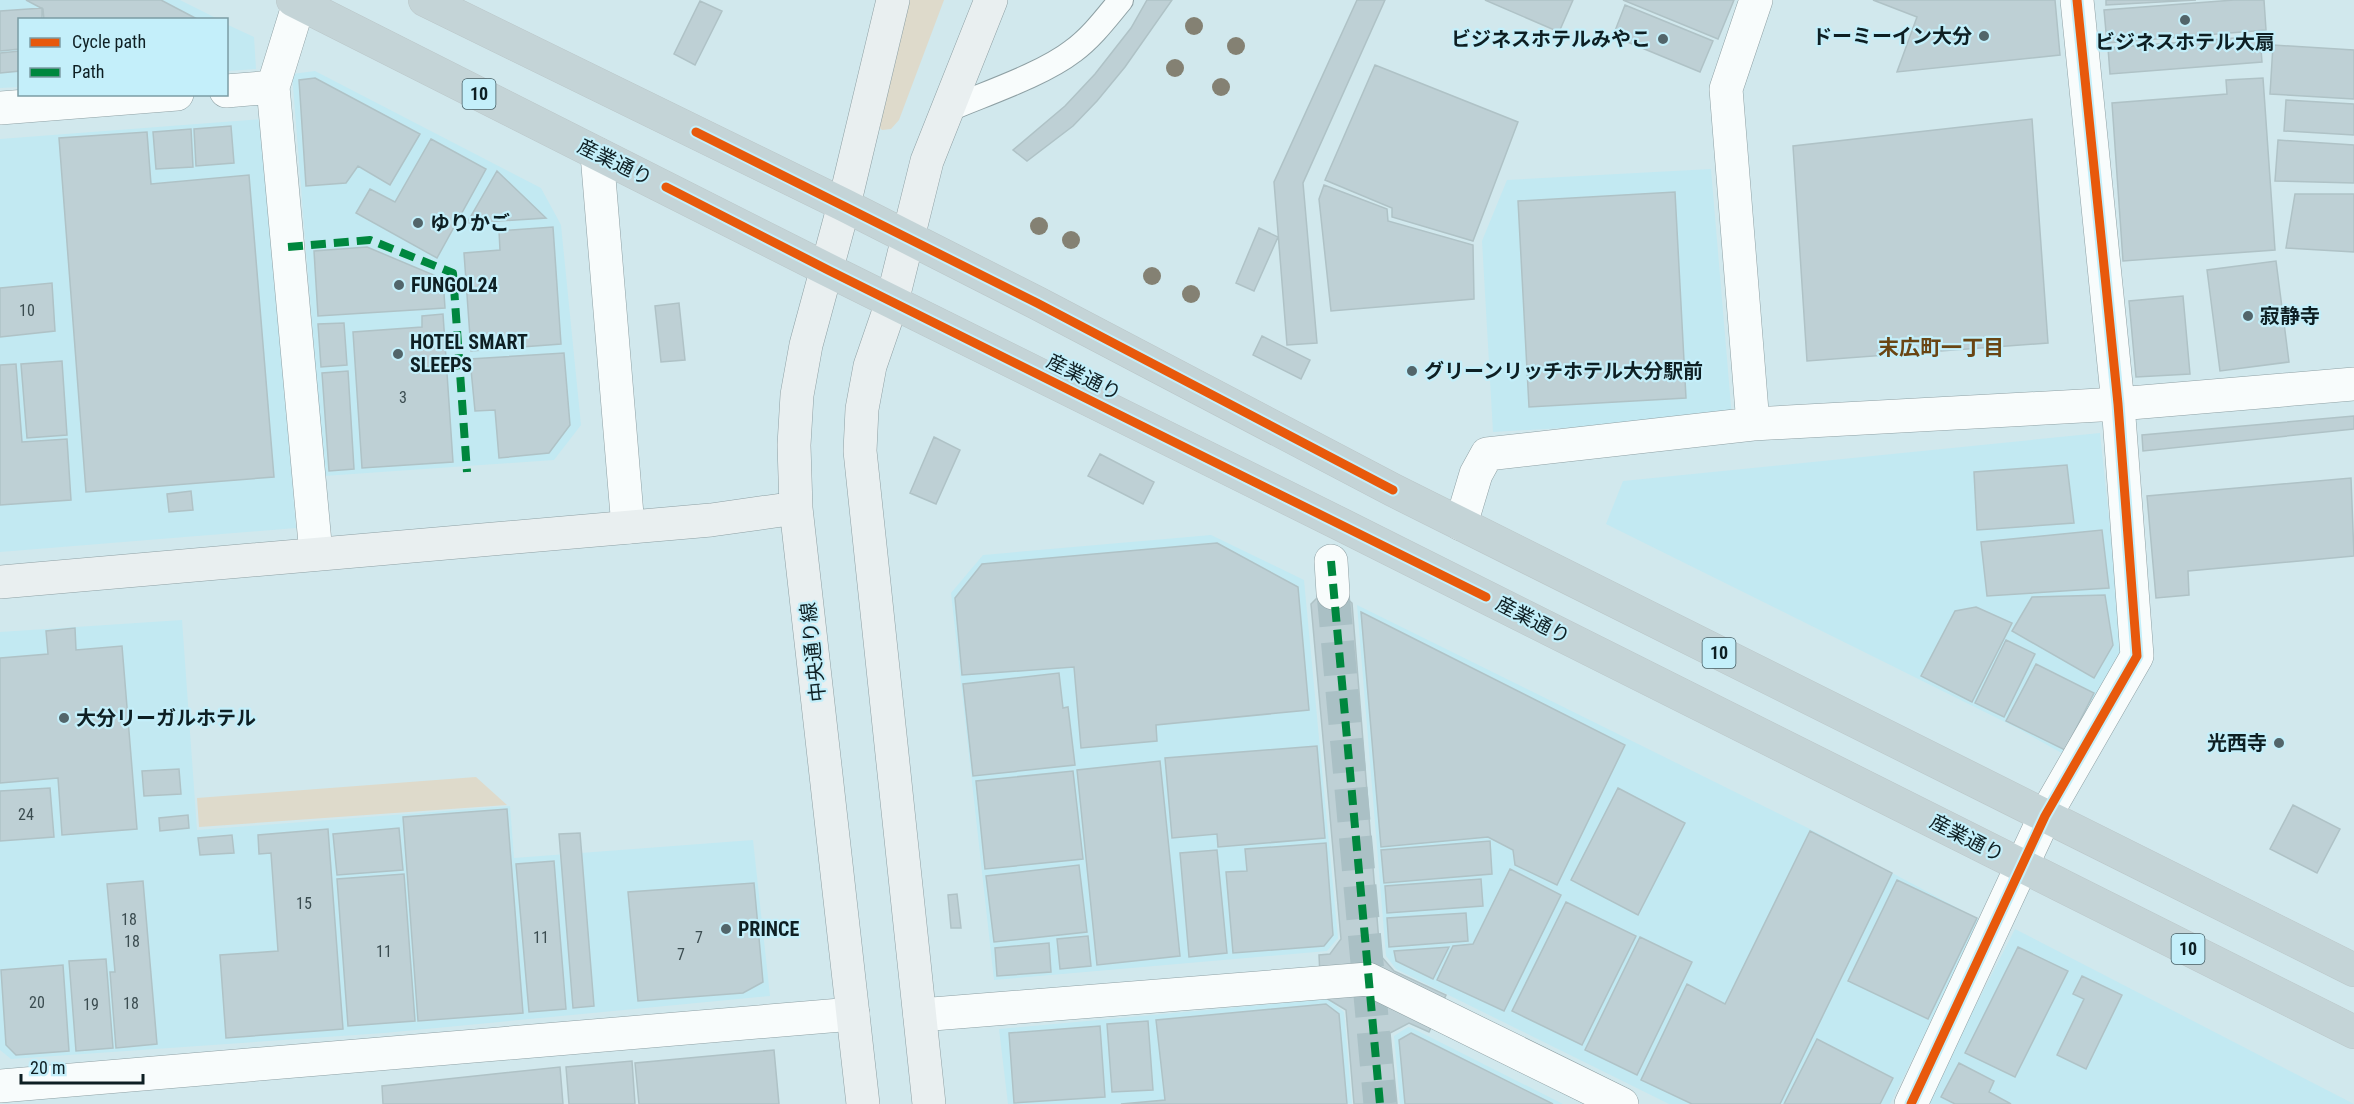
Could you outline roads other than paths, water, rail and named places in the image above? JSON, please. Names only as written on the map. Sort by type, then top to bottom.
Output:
[{"type":"highway","name":"10","points":[[428,1],[844,205],[1461,524],[2354,970]]},
{"type":"highway","name":"産業通り","points":[[296,2],[2354,1032]]},
{"type":"street","name":"中央通り線","points":[[863,1104],[796,508],[794,445],[797,395],[806,345],[828,270],[893,0]]},
{"type":"street","points":[[929,1104],[860,451],[862,409],[870,366],[892,302],[927,161],[991,0]]},
{"type":"street","points":[[1753,424],[1726,89],[1756,0]]},
{"type":"street","points":[[1911,1104],[2045,816],[2137,656],[2118,404],[2078,0]]},
{"type":"street","points":[[296,2],[273,87],[316,554]]},
{"type":"street","points":[[228,91],[273,87]]},
{"type":"street","points":[[0,108],[152,96]]},
{"type":"street","points":[[597,154],[628,527]]},
{"type":"street","points":[[1461,524],[1476,474],[1487,454],[1753,424],[2118,404],[2354,384]]},
{"type":"street","points":[[0,582],[711,520],[796,508]]},
{"type":"street","points":[[920,1015],[1368,978],[1622,1104]]},
{"type":"street","points":[[0,1086],[853,1014]]},
{"type":"lane","points":[[947,110],[1043,68],[1073,51],[1100,27],[1121,0]]},
{"type":"tunnel","points":[[1333,593],[1380,1104]]},
{"type":"place","name":"ビジネスホテル大扇","points":[[2185,20]]},
{"type":"place","name":"ドーミーイン大分","points":[[1984,36]]},
{"type":"place","name":"ビジネスホテルみやこ","points":[[1663,39]]},
{"type":"place","name":"ゆりかご","points":[[418,223]]},
{"type":"place","name":"FUNGOL24","points":[[399,285]]},
{"type":"place","name":"寂静寺","points":[[2248,316]]},
{"type":"place","name":"HOTEL SMART SLEEPS","points":[[398,354]]},
{"type":"place","name":"グリーンリッチホテル大分駅前","points":[[1412,371]]},
{"type":"place","name":"大分リーガルホテル","points":[[64,718]]},
{"type":"place","name":"光西寺","points":[[2279,743]]},
{"type":"place","name":"PRINCE","points":[[726,929]]},
{"type":"district","name":"末広町一丁目","points":[[1941,348]]}]
